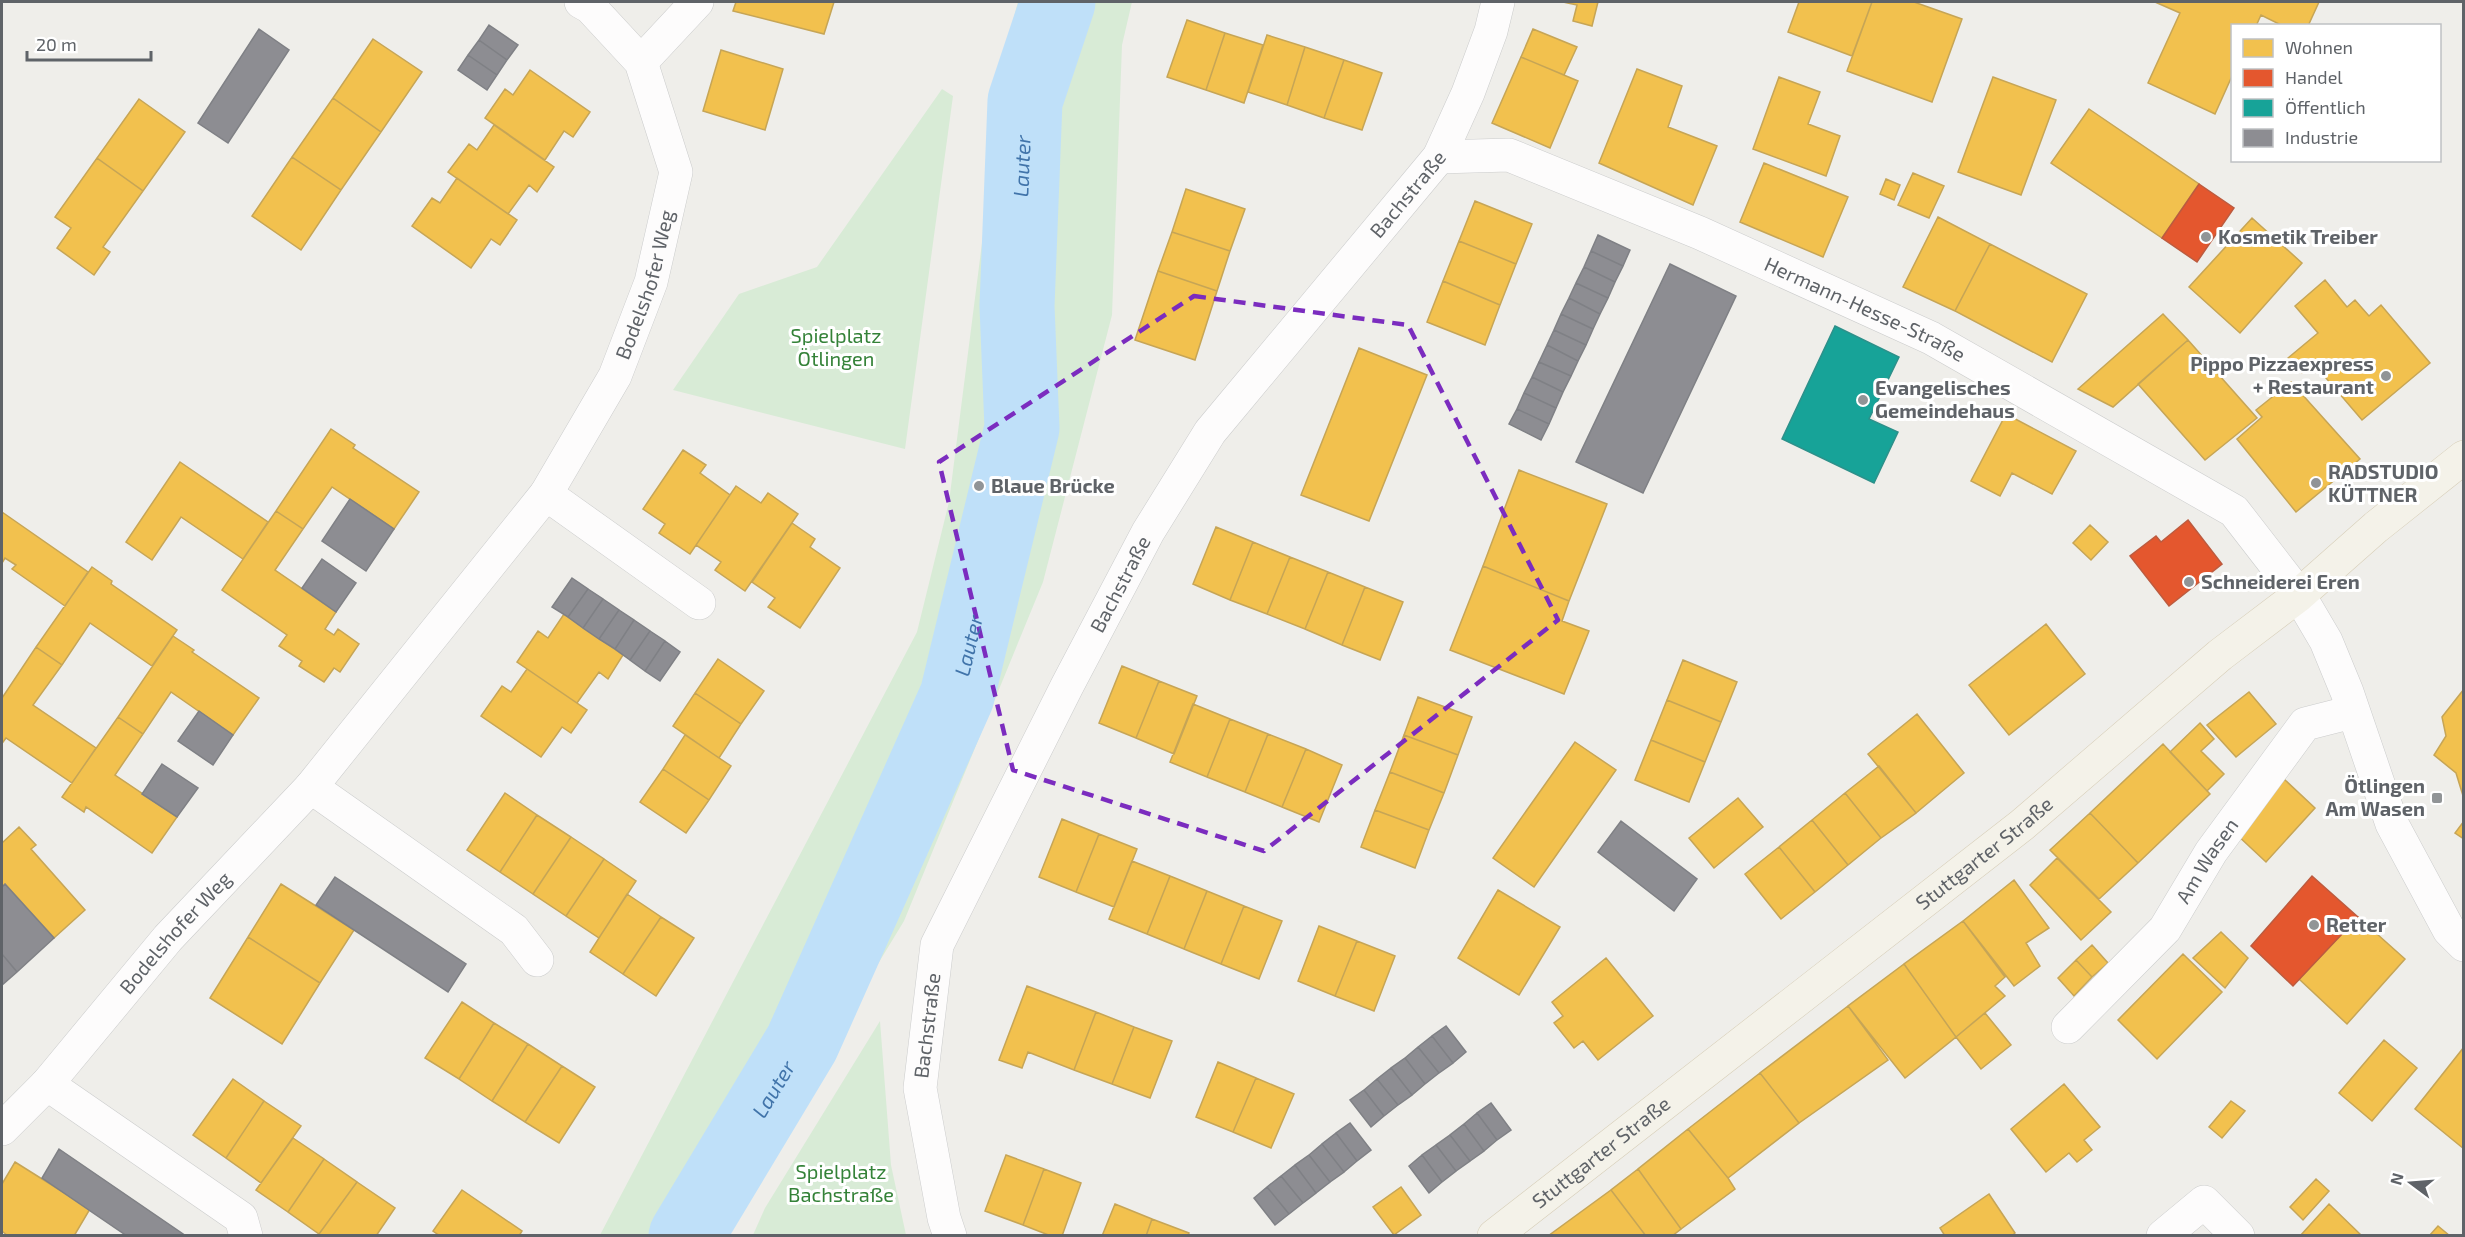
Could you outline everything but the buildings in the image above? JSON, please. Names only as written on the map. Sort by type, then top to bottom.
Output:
[{"type":"main road","name":"Stuttgarter Straße","points":[[1494,1236],[2022,825],[2220,655],[2300,595],[2376,527],[2463,457]]},
{"type":"street","name":"Bodelshofer Weg","points":[[2,1129],[47,1084],[168,938],[311,787],[546,494],[615,376],[651,282],[676,172],[641,62],[590,7],[581,2]]},
{"type":"street","points":[[641,62],[698,2]]},
{"type":"street","name":"Bachstraße","points":[[950,1236],[944,1218],[920,1088],[937,945],[1067,686],[1148,532],[1210,432],[1439,157],[1468,93],[1491,31],[1498,2]]},
{"type":"street","name":"Hermann-Hesse-Straße","points":[[1439,157],[1509,155],[1700,232],[1931,338],[2234,511],[2300,595]]},
{"type":"street","points":[[546,494],[699,603]]},
{"type":"street","points":[[2300,595],[2326,641],[2347,692],[2392,824],[2449,930],[2463,945]]},
{"type":"street","name":"Am Wasen","points":[[2068,1027],[2165,929],[2211,852],[2305,724],[2352,712]]},
{"type":"street","points":[[311,787],[514,930],[537,960]]},
{"type":"street","points":[[47,1084],[241,1218],[246,1236]]},
{"type":"street","points":[[2163,1236],[2204,1202],[2238,1236]]},
{"type":"highlighted area","points":[[1194,296],[1408,325],[1558,620],[1264,851],[1013,770],[939,462]]},
{"type":"green space","points":[[1018,2],[1132,2],[1122,45],[1112,315],[1043,582],[904,921],[713,1235],[600,1235],[917,632],[949,502],[1008,39]]},
{"type":"green space","name":"Spielplatz Ötlingen","points":[[942,89],[953,96],[905,449],[673,390],[739,294],[817,267]]},
{"type":"green space","name":"Spielplatz Bachstraße","points":[[880,1021],[891,1165],[906,1235],[753,1235],[765,1208]]},
{"type":"waterway","name":"Lauter","points":[[686,1236],[802,1043],[957,696],[1022,428],[1017,306],[1025,101],[1058,2]]},
{"type":"place","name":"Kosmetik Treiber","points":[[2206,237]]},
{"type":"place","name":"Pippo Pizzaexpress + Restaurant","points":[[2386,376]]},
{"type":"place","name":"Evangelisches Gemeindehaus","points":[[1863,400]]},
{"type":"place","name":"RADSTUDIO KÜTTNER","points":[[2316,483]]},
{"type":"place","name":"Blaue Brücke","points":[[979,486]]},
{"type":"place","name":"Schneiderei Eren","points":[[2189,582]]},
{"type":"place","name":"Ötlingen Am Wasen","points":[[2437,798]]},
{"type":"place","name":"Retter","points":[[2314,925]]}]
